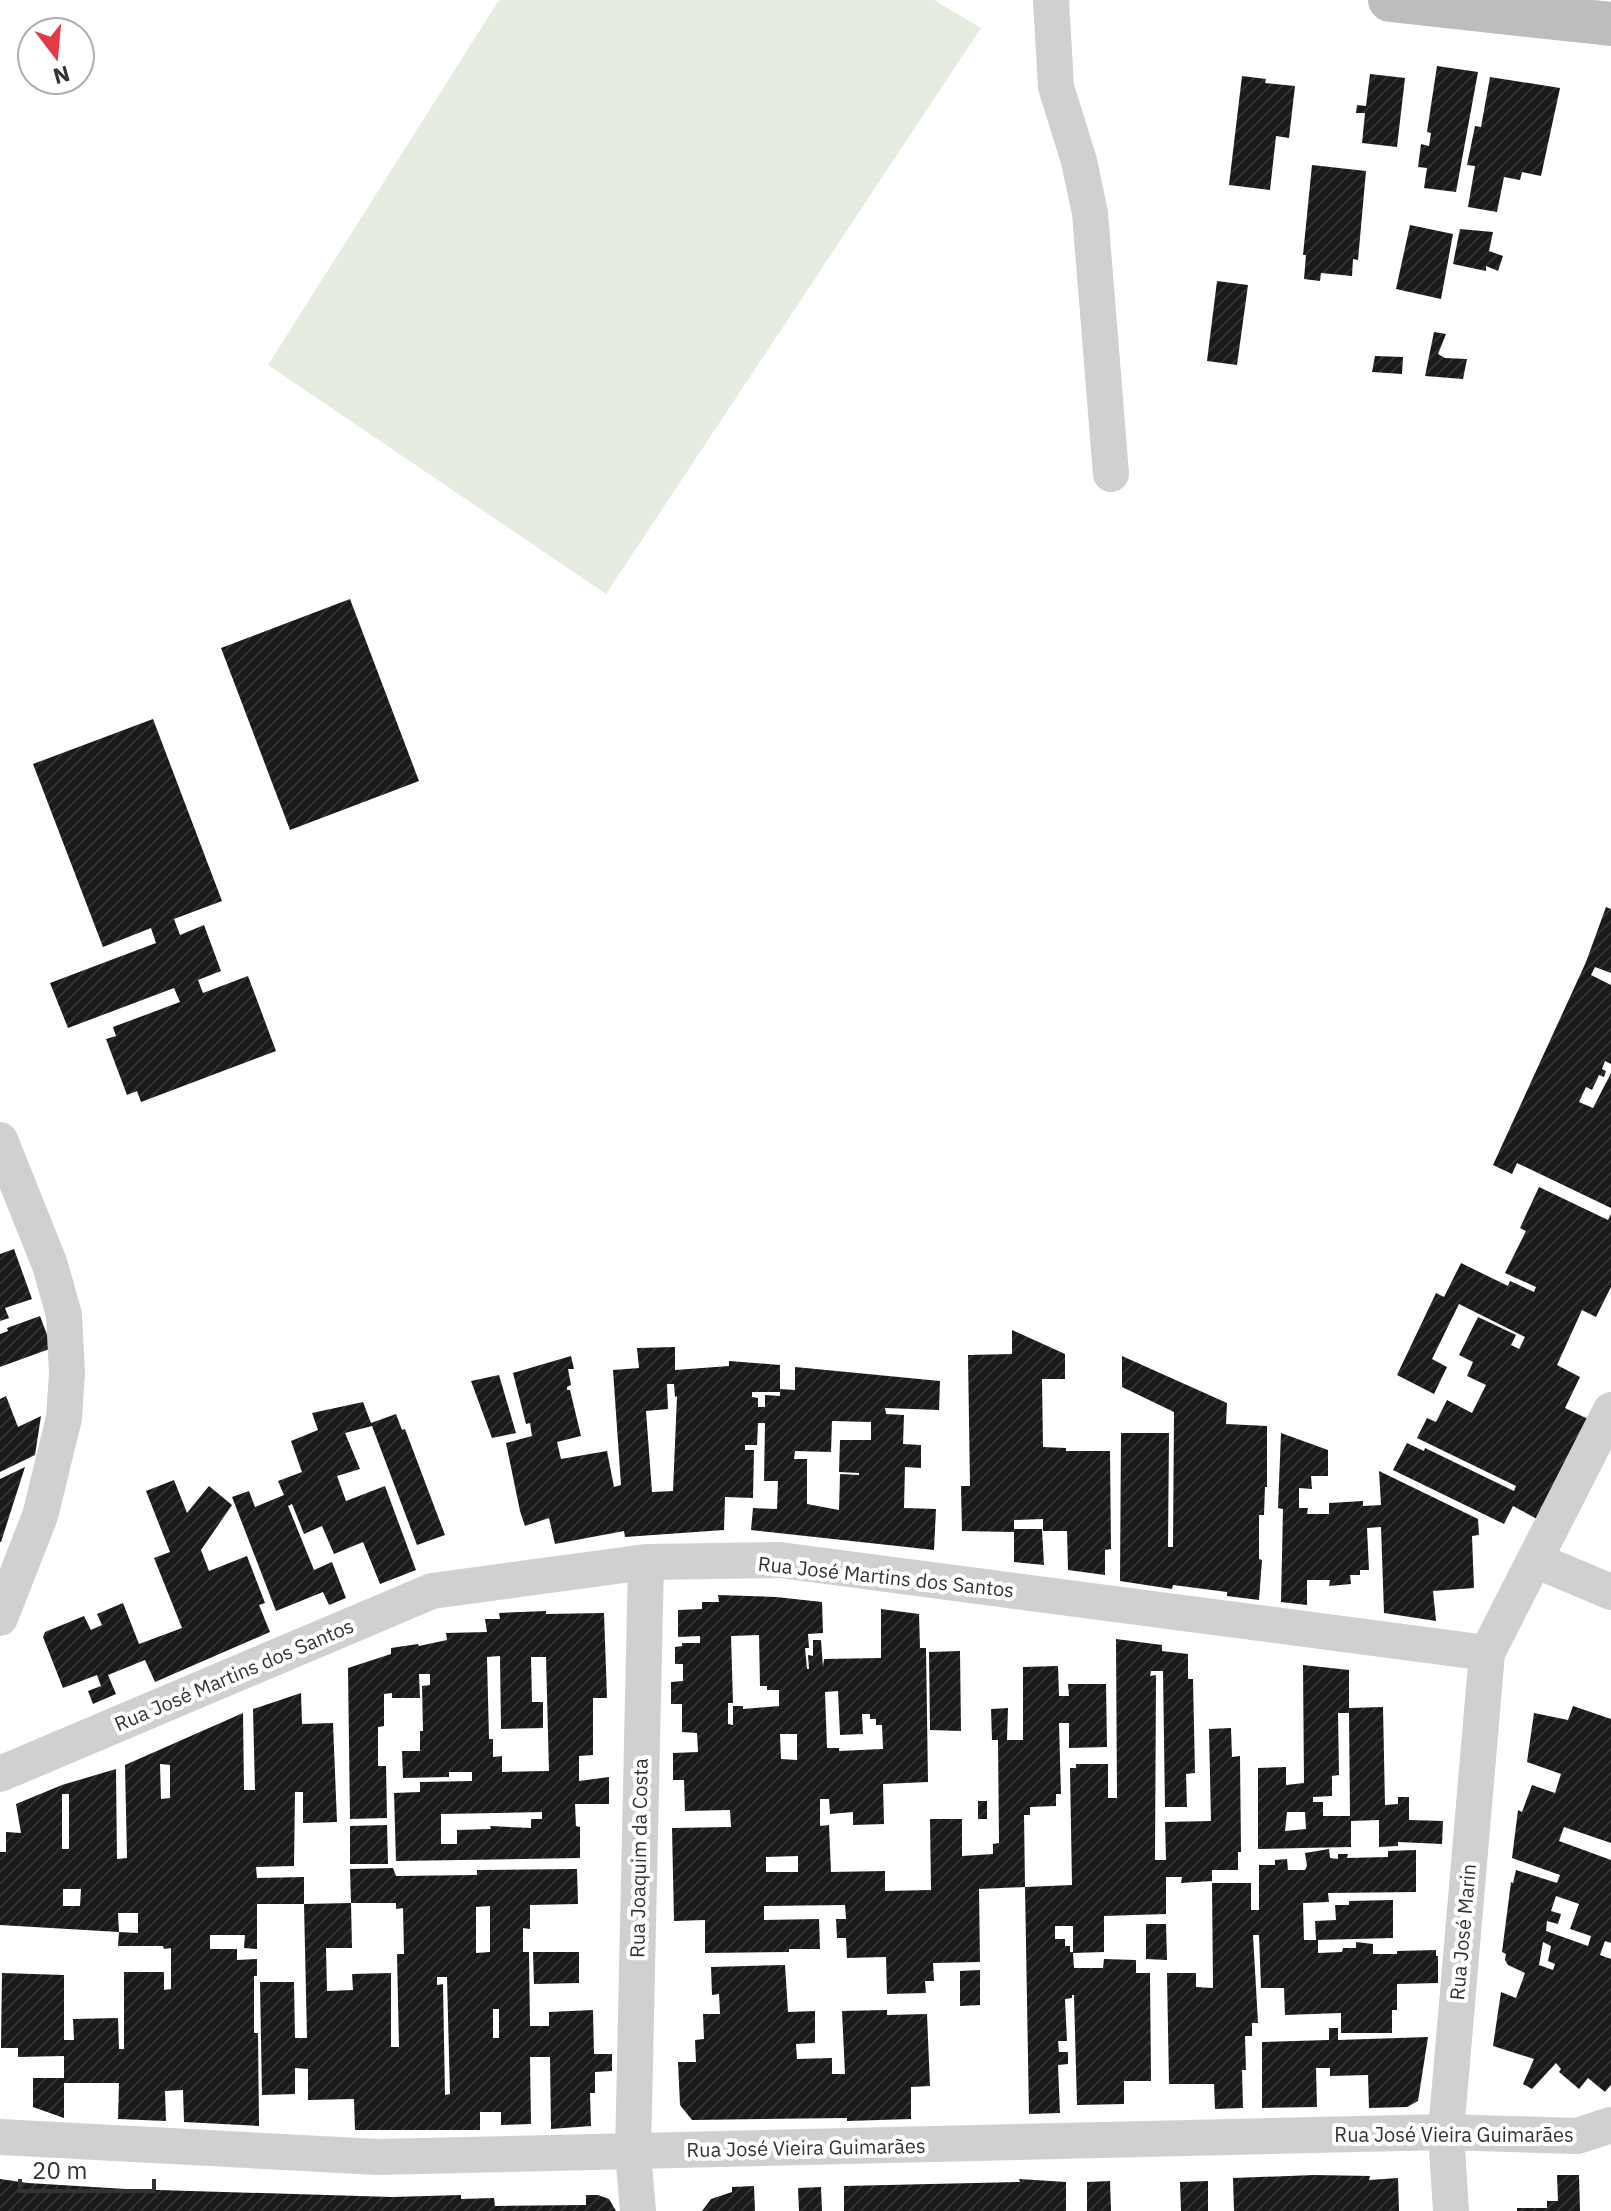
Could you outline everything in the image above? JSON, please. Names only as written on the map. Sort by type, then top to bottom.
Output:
[{"type":"street","points":[[1051,0],[1056,87],[1079,161],[1090,213],[1111,474]]},
{"type":"street","points":[[1390,0],[1611,24]]},
{"type":"street","points":[[0,1140],[50,1265],[64,1315],[67,1373],[64,1418],[40,1516],[0,1618]]},
{"type":"street","points":[[1487,1653],[1611,1410]]},
{"type":"street","name":"Rua José Martins dos Santos","points":[[0,1774],[432,1591],[646,1562],[780,1560],[1487,1653]]},
{"type":"street","points":[[1535,1560],[1611,1592]]},
{"type":"street","name":"Rua Joaquim da Costa","points":[[638,2211],[633,2153],[646,1562]]},
{"type":"street","name":"Rua José Marin","points":[[1451,2211],[1446,2132],[1487,1653]]},
{"type":"street","name":"Rua José Vieira Guimarães","points":[[0,2137],[378,2157],[1446,2132],[1577,2136],[1611,2125]]},
{"type":"shaded area","points":[[499,0],[934,0],[981,28],[606,594],[268,365]]},
{"type":"building","points":[[1437,66],[1478,72],[1456,192],[1424,188],[1427,168],[1418,167],[1421,144],[1429,146],[1431,133],[1427,132]]},
{"type":"building","points":[[1370,74],[1405,78],[1397,147],[1362,143],[1365,113],[1356,113],[1357,105],[1366,106]]},
{"type":"building","points":[[1242,76],[1266,79],[1265,83],[1295,86],[1289,138],[1276,136],[1270,190],[1229,185]]},
{"type":"building","points":[[1490,77],[1560,88],[1541,176],[1522,172],[1520,180],[1504,177],[1497,212],[1468,207],[1475,166],[1467,165],[1475,126],[1481,127]]},
{"type":"building","points":[[1312,165],[1366,171],[1358,260],[1353,259],[1352,276],[1321,273],[1320,281],[1304,279],[1306,255],[1303,255]]},
{"type":"building","points":[[1410,225],[1453,234],[1441,299],[1396,289]]},
{"type":"building","points":[[1460,229],[1493,232],[1489,251],[1503,256],[1498,271],[1486,266],[1486,271],[1453,264]]},
{"type":"building","points":[[1217,281],[1248,285],[1237,365],[1207,361]]},
{"type":"building","points":[[1434,332],[1446,334],[1438,354],[1445,358],[1467,359],[1463,379],[1425,376]]},
{"type":"building","points":[[1375,356],[1403,357],[1402,374],[1372,372]]},
{"type":"building","points":[[350,599],[419,781],[290,830],[221,648]]},
{"type":"building","points":[[153,719],[222,901],[174,919],[180,935],[204,925],[221,971],[198,980],[203,993],[248,976],[276,1051],[141,1102],[137,1091],[127,1095],[106,1039],[116,1036],[113,1027],[180,1002],[174,988],[68,1028],[50,983],[156,943],[151,928],[103,947],[33,764]]},
{"type":"building","points":[[1606,907],[1611,909],[1611,973],[1595,967],[1591,975],[1611,985],[1611,1064],[1605,1061],[1602,1069],[1606,1071],[1604,1077],[1599,1075],[1592,1090],[1586,1087],[1579,1102],[1593,1108],[1611,1073],[1611,1208],[1517,1163],[1512,1174],[1493,1165],[1586,962]]},
{"type":"building","points":[[1539,1187],[1608,1220],[1611,1214],[1611,1287],[1596,1317],[1582,1310],[1557,1365],[1580,1377],[1565,1408],[1588,1419],[1537,1519],[1513,1506],[1504,1524],[1393,1470],[1407,1443],[1424,1451],[1425,1448],[1514,1491],[1516,1486],[1417,1438],[1427,1418],[1436,1422],[1447,1400],[1472,1413],[1486,1385],[1467,1376],[1473,1362],[1459,1355],[1478,1317],[1516,1335],[1511,1345],[1519,1349],[1525,1337],[1459,1304],[1432,1359],[1447,1367],[1434,1394],[1397,1375],[1436,1293],[1444,1297],[1461,1263],[1508,1286],[1510,1281],[1534,1292],[1536,1287],[1505,1273],[1526,1231],[1520,1228]]},
{"type":"building","points":[[14,1249],[32,1299],[5,1308],[9,1318],[0,1321],[0,1254]]},
{"type":"building","points":[[40,1316],[52,1348],[0,1367],[0,1334],[8,1331],[7,1328]]},
{"type":"building","points":[[1012,1330],[1065,1354],[1065,1379],[1042,1379],[1043,1447],[1066,1448],[1066,1451],[1110,1451],[1111,1549],[1105,1550],[1105,1575],[1068,1570],[1067,1531],[1043,1531],[1043,1519],[1014,1520],[1014,1529],[1042,1529],[1044,1565],[1014,1562],[1014,1532],[962,1531],[961,1486],[970,1486],[968,1355],[1012,1354]]},
{"type":"building","points":[[675,1347],[675,1370],[729,1366],[729,1361],[780,1365],[780,1389],[795,1390],[795,1367],[940,1381],[939,1410],[885,1408],[886,1414],[904,1415],[903,1444],[921,1445],[921,1468],[905,1467],[904,1508],[936,1509],[934,1550],[751,1530],[753,1508],[777,1509],[778,1481],[764,1481],[765,1423],[758,1423],[757,1445],[745,1445],[745,1450],[754,1450],[753,1498],[725,1497],[724,1530],[625,1537],[624,1531],[555,1544],[549,1518],[525,1526],[506,1443],[532,1436],[513,1373],[571,1356],[574,1369],[568,1369],[571,1385],[567,1390],[570,1390],[581,1436],[557,1442],[561,1459],[607,1451],[614,1487],[621,1485],[613,1370],[639,1368],[637,1348]],"holes":[[[667,1384],[674,1384],[677,1396],[673,1491],[652,1492],[646,1411],[668,1409]],[[752,1392],[780,1392],[780,1396],[765,1395],[765,1407],[758,1407],[758,1398],[752,1397]],[[832,1421],[871,1422],[871,1440],[840,1440],[839,1472],[859,1475],[840,1474],[839,1510],[807,1504],[807,1459],[794,1459],[795,1451],[831,1452]]]},
{"type":"building","points":[[1122,1356],[1227,1403],[1226,1424],[1267,1426],[1267,1487],[1264,1515],[1259,1515],[1259,1559],[1262,1560],[1259,1600],[1227,1596],[1227,1592],[1173,1585],[1172,1589],[1120,1581],[1121,1433],[1169,1433],[1168,1547],[1173,1547],[1174,1412],[1122,1387]]},
{"type":"building","points":[[499,1375],[516,1433],[492,1438],[471,1381]]},
{"type":"building","points":[[6,1396],[18,1427],[41,1416],[35,1455],[0,1472],[0,1399]]},
{"type":"building","points":[[363,1402],[371,1423],[396,1414],[402,1430],[405,1429],[445,1535],[417,1545],[372,1426],[345,1433],[360,1469],[337,1476],[346,1501],[385,1486],[416,1570],[380,1584],[363,1542],[334,1554],[322,1526],[304,1534],[292,1504],[288,1506],[314,1570],[332,1562],[346,1598],[329,1605],[323,1592],[276,1611],[232,1497],[249,1491],[255,1507],[284,1495],[278,1481],[302,1472],[291,1441],[318,1430],[312,1413]]},
{"type":"building","points":[[1281,1433],[1328,1450],[1328,1476],[1311,1476],[1312,1489],[1299,1488],[1299,1508],[1308,1508],[1307,1514],[1329,1514],[1329,1503],[1363,1501],[1363,1506],[1381,1505],[1379,1471],[1478,1519],[1479,1535],[1472,1536],[1474,1588],[1433,1591],[1436,1621],[1384,1613],[1381,1527],[1367,1528],[1369,1570],[1360,1570],[1360,1575],[1350,1575],[1351,1584],[1329,1586],[1330,1580],[1307,1580],[1307,1605],[1281,1602],[1283,1509],[1278,1508]]},
{"type":"building","points":[[25,1467],[1,1542],[0,1542],[0,1479]]},
{"type":"building","points":[[174,1480],[187,1513],[209,1486],[232,1505],[201,1550],[209,1571],[247,1556],[265,1603],[259,1605],[270,1632],[155,1682],[145,1660],[108,1675],[116,1694],[93,1704],[88,1691],[101,1686],[97,1675],[63,1688],[43,1637],[45,1632],[84,1616],[91,1630],[102,1625],[97,1614],[123,1603],[139,1644],[182,1628],[154,1558],[170,1552],[146,1491]]},
{"type":"building","points":[[718,1595],[822,1602],[823,1633],[808,1634],[809,1648],[805,1648],[807,1669],[808,1655],[813,1656],[813,1640],[821,1640],[823,1667],[824,1659],[881,1658],[881,1609],[919,1614],[920,1648],[926,1648],[928,1782],[883,1784],[884,1824],[853,1825],[853,1812],[830,1814],[829,1799],[820,1799],[820,1826],[829,1825],[831,1872],[885,1871],[885,1891],[931,1890],[930,1819],[962,1819],[962,1856],[993,1854],[993,1844],[999,1843],[998,1740],[992,1740],[991,1709],[1008,1708],[1007,1740],[1023,1740],[1023,1667],[1058,1666],[1059,1696],[1069,1696],[1068,1684],[1106,1684],[1107,1747],[1069,1748],[1069,1723],[1059,1723],[1061,1794],[1056,1794],[1056,1806],[1030,1807],[1030,1815],[1024,1815],[1025,1887],[979,1889],[980,1962],[933,1963],[934,1981],[925,1981],[926,1993],[887,1994],[886,1957],[847,1958],[846,1938],[837,1938],[836,1919],[846,1919],[845,1905],[764,1906],[764,1920],[819,1919],[820,1949],[789,1949],[789,1952],[705,1953],[705,1920],[674,1921],[672,1828],[731,1827],[730,1810],[685,1811],[684,1780],[673,1780],[673,1753],[698,1752],[697,1733],[682,1732],[682,1704],[671,1704],[671,1682],[683,1681],[683,1664],[675,1664],[675,1647],[682,1646],[682,1643],[700,1643],[700,1636],[678,1637],[678,1610],[702,1609],[702,1602],[719,1602]],"holes":[[[759,1635],[760,1686],[767,1686],[767,1690],[779,1690],[779,1706],[743,1709],[743,1706],[733,1706],[733,1725],[728,1724],[728,1703],[733,1703],[731,1636]],[[838,1691],[840,1735],[863,1734],[862,1714],[870,1714],[870,1719],[876,1719],[876,1725],[882,1725],[883,1749],[839,1751],[839,1748],[827,1748],[825,1692]],[[780,1734],[797,1734],[797,1760],[781,1759]],[[798,1856],[798,1872],[766,1872],[766,1857]]]},
{"type":"building","points":[[499,1613],[604,1613],[607,1698],[593,1698],[593,1755],[579,1756],[579,1781],[609,1777],[609,1804],[575,1804],[576,1826],[580,1827],[580,1858],[396,1861],[394,1793],[420,1792],[420,1782],[472,1781],[472,1772],[449,1772],[449,1777],[403,1778],[402,1751],[420,1751],[422,1686],[430,1685],[430,1674],[419,1674],[420,1698],[392,1698],[392,1693],[384,1694],[384,1726],[378,1727],[378,1766],[386,1766],[387,1818],[350,1819],[348,1668],[391,1654],[391,1648],[447,1640],[446,1633],[487,1632],[485,1619],[500,1619]],"holes":[[[500,1656],[501,1729],[543,1728],[543,1702],[532,1702],[531,1657],[546,1657],[549,1771],[502,1772],[502,1756],[493,1757],[493,1739],[489,1739],[487,1657]],[[542,1812],[542,1819],[531,1819],[531,1828],[490,1826],[491,1829],[457,1830],[457,1844],[441,1844],[441,1814]]]},
{"type":"building","points":[[1116,1639],[1162,1645],[1162,1651],[1188,1654],[1188,1679],[1193,1679],[1195,1773],[1186,1774],[1187,1807],[1165,1807],[1163,1671],[1151,1671],[1150,1676],[1156,1675],[1155,1860],[1166,1860],[1165,1822],[1211,1821],[1209,1729],[1231,1728],[1232,1757],[1240,1756],[1241,1852],[1238,1852],[1238,1870],[1212,1870],[1212,1881],[1181,1883],[1182,1877],[1166,1877],[1166,1914],[1104,1916],[1104,1952],[1073,1953],[1074,1968],[1103,1968],[1104,1959],[1136,1960],[1136,1973],[1150,1973],[1151,2081],[1124,2081],[1124,2104],[1077,2105],[1072,1995],[1072,1998],[1065,1999],[1067,2041],[1058,2041],[1059,2052],[1068,2052],[1068,2064],[1058,2065],[1060,2113],[1029,2114],[1025,1887],[1072,1885],[1070,1768],[1076,1768],[1076,1764],[1108,1764],[1108,1798],[1117,1798]],"holes":[[[1055,1926],[1073,1926],[1073,1952],[1070,1952],[1070,1946],[1065,1946],[1065,1939],[1055,1939]]]},
{"type":"building","points":[[960,1651],[961,1731],[930,1730],[929,1652]]},
{"type":"building","points":[[1303,1665],[1349,1670],[1349,1708],[1383,1707],[1385,1805],[1398,1804],[1398,1797],[1409,1797],[1409,1820],[1443,1821],[1442,1844],[1398,1842],[1398,1846],[1379,1847],[1379,1820],[1351,1821],[1351,1847],[1258,1849],[1258,1768],[1286,1767],[1286,1785],[1304,1783]],"holes":[[[1338,1713],[1349,1713],[1350,1816],[1323,1816],[1323,1802],[1313,1802],[1313,1797],[1332,1796],[1332,1776],[1339,1775]],[[1287,1812],[1305,1812],[1306,1829],[1285,1831]]]},
{"type":"building","points":[[301,1693],[302,1724],[333,1723],[337,1822],[303,1823],[303,1792],[295,1792],[294,1866],[256,1867],[257,1878],[304,1877],[304,1904],[257,1904],[257,1949],[244,1948],[245,1935],[210,1935],[210,1949],[237,1949],[237,1960],[257,1959],[254,2033],[258,2033],[259,2126],[184,2122],[183,2090],[165,2091],[166,2121],[118,2119],[119,2083],[64,2083],[64,2118],[33,2107],[33,2078],[64,2078],[64,2056],[18,2057],[18,2048],[1,2048],[2,1973],[64,1975],[64,2040],[74,2040],[73,2019],[118,2018],[119,2049],[124,2049],[124,1972],[164,1972],[164,1990],[171,1989],[171,1948],[118,1946],[119,1932],[0,1925],[0,1852],[6,1852],[6,1832],[21,1833],[16,1804],[62,1785],[116,1769],[117,1859],[127,1858],[125,1765],[243,1713],[244,1790],[255,1790],[253,1709]],"holes":[[[160,1764],[170,1765],[170,1798],[161,1799]],[[62,1794],[69,1794],[69,1849],[62,1849]],[[63,1889],[81,1889],[80,1906],[63,1906]],[[118,1913],[138,1913],[138,1933],[119,1932]]]},
{"type":"building","points":[[1573,1706],[1611,1719],[1611,1843],[1564,1827],[1559,1841],[1611,1860],[1611,1943],[1605,1941],[1600,1955],[1611,1959],[1611,2085],[1605,2092],[1588,2078],[1579,2089],[1559,2072],[1561,2069],[1556,2063],[1532,2089],[1523,2084],[1534,2059],[1493,2046],[1501,1992],[1516,1998],[1525,1973],[1508,1965],[1506,1954],[1502,1952],[1511,1882],[1516,1870],[1557,1883],[1560,1875],[1512,1858],[1518,1810],[1522,1812],[1532,1785],[1555,1793],[1561,1774],[1527,1762],[1534,1713],[1568,1720]],"holes":[[[1556,1896],[1579,1904],[1570,1929],[1591,1936],[1588,1946],[1546,1931],[1547,1921],[1558,1924],[1561,1914],[1551,1911]],[[1543,1942],[1551,1946],[1548,1961],[1555,1964],[1553,1970],[1539,1965]]]},
{"type":"building","points":[[978,1801],[987,1801],[987,1819],[978,1819]]},
{"type":"building","points":[[387,1825],[388,1864],[350,1864],[350,1826]]},
{"type":"building","points":[[1329,1849],[1330,1858],[1338,1859],[1338,1854],[1348,1854],[1347,1858],[1388,1857],[1388,1851],[1416,1850],[1416,1892],[1328,1893],[1329,1902],[1303,1903],[1304,1940],[1318,1940],[1318,1953],[1356,1948],[1356,1942],[1373,1944],[1373,1954],[1436,1950],[1438,1983],[1397,1984],[1397,2010],[1392,2010],[1392,2033],[1341,2033],[1341,2013],[1285,2015],[1284,1988],[1261,1988],[1259,1935],[1253,1935],[1258,2023],[1252,2023],[1252,2036],[1245,2036],[1243,2108],[1215,2109],[1214,2084],[1169,2084],[1167,1973],[1196,1973],[1196,1987],[1213,1988],[1212,1883],[1251,1883],[1251,1910],[1259,1910],[1259,1865],[1275,1865],[1275,1860],[1287,1859],[1288,1870],[1305,1870],[1305,1853]]},
{"type":"building","points":[[393,1868],[396,1876],[477,1875],[477,1870],[577,1869],[578,1904],[530,1905],[530,1929],[523,1928],[523,1952],[529,1952],[530,2026],[549,2026],[549,2012],[593,2010],[594,2054],[612,2054],[612,2071],[595,2072],[595,2093],[590,2093],[591,2126],[551,2129],[550,2057],[530,2057],[531,2124],[501,2125],[501,2112],[480,2112],[480,2130],[355,2130],[354,2099],[308,2100],[308,2069],[295,2068],[295,2094],[262,2095],[260,1982],[294,1982],[295,2038],[307,2038],[304,1904],[351,1903],[350,1869]],"holes":[[[351,1903],[396,1903],[396,1909],[403,1908],[404,1954],[397,1954],[399,2047],[391,2047],[391,1973],[352,1974],[353,1990],[327,1991],[326,1948],[352,1948]],[[490,1906],[490,1952],[476,1953],[476,1907]],[[437,1977],[447,1977],[450,2094],[445,2095],[443,1984],[437,1985]],[[493,2009],[499,2009],[499,2038],[493,2038]]]},
{"type":"building","points":[[1393,1900],[1393,1938],[1316,1940],[1315,1921],[1336,1920],[1335,1905],[1349,1905],[1349,1901]]},
{"type":"building","points":[[1146,1924],[1166,1924],[1167,1960],[1146,1959]]},
{"type":"building","points":[[533,1952],[579,1952],[579,1983],[534,1984]]},
{"type":"building","points":[[785,1965],[788,2012],[815,2011],[815,2043],[796,2044],[797,2059],[832,2058],[832,2074],[845,2074],[842,2011],[887,2010],[887,2015],[927,2014],[930,2086],[911,2087],[911,2119],[692,2120],[680,2105],[678,2062],[696,2062],[695,2040],[704,2039],[703,2014],[720,2014],[719,1994],[712,1995],[711,1967]]},
{"type":"building","points":[[980,1970],[980,2005],[960,2006],[960,1971]]},
{"type":"building","points":[[1329,2028],[1338,2028],[1338,2040],[1428,2037],[1418,2101],[1407,2107],[1369,2108],[1368,2075],[1330,2076],[1330,2068],[1316,2068],[1317,2107],[1262,2108],[1262,2042],[1329,2040]]},
{"type":"building","points":[[1557,2175],[1579,2175],[1580,2211],[1517,2211],[1517,2208],[1547,2208],[1547,2201],[1558,2201]]},
{"type":"building","points":[[1370,2176],[1369,2180],[1398,2178],[1399,2211],[1234,2211],[1233,2178]]},
{"type":"building","points":[[0,2179],[126,2189],[392,2197],[461,2195],[461,2199],[494,2198],[495,2206],[586,2205],[586,2195],[598,2195],[609,2199],[616,2211],[0,2211]]},
{"type":"building","points":[[1019,2179],[1066,2182],[1066,2211],[844,2211],[844,2186],[1020,2182]]},
{"type":"building","points":[[1110,2181],[1111,2211],[1087,2211],[1087,2182]]},
{"type":"building","points":[[1208,2181],[1208,2211],[1181,2211],[1180,2182]]},
{"type":"building","points":[[754,2186],[755,2211],[702,2211],[711,2199],[732,2192],[732,2187]]},
{"type":"building","points":[[821,2187],[822,2211],[799,2211],[798,2188]]}]
